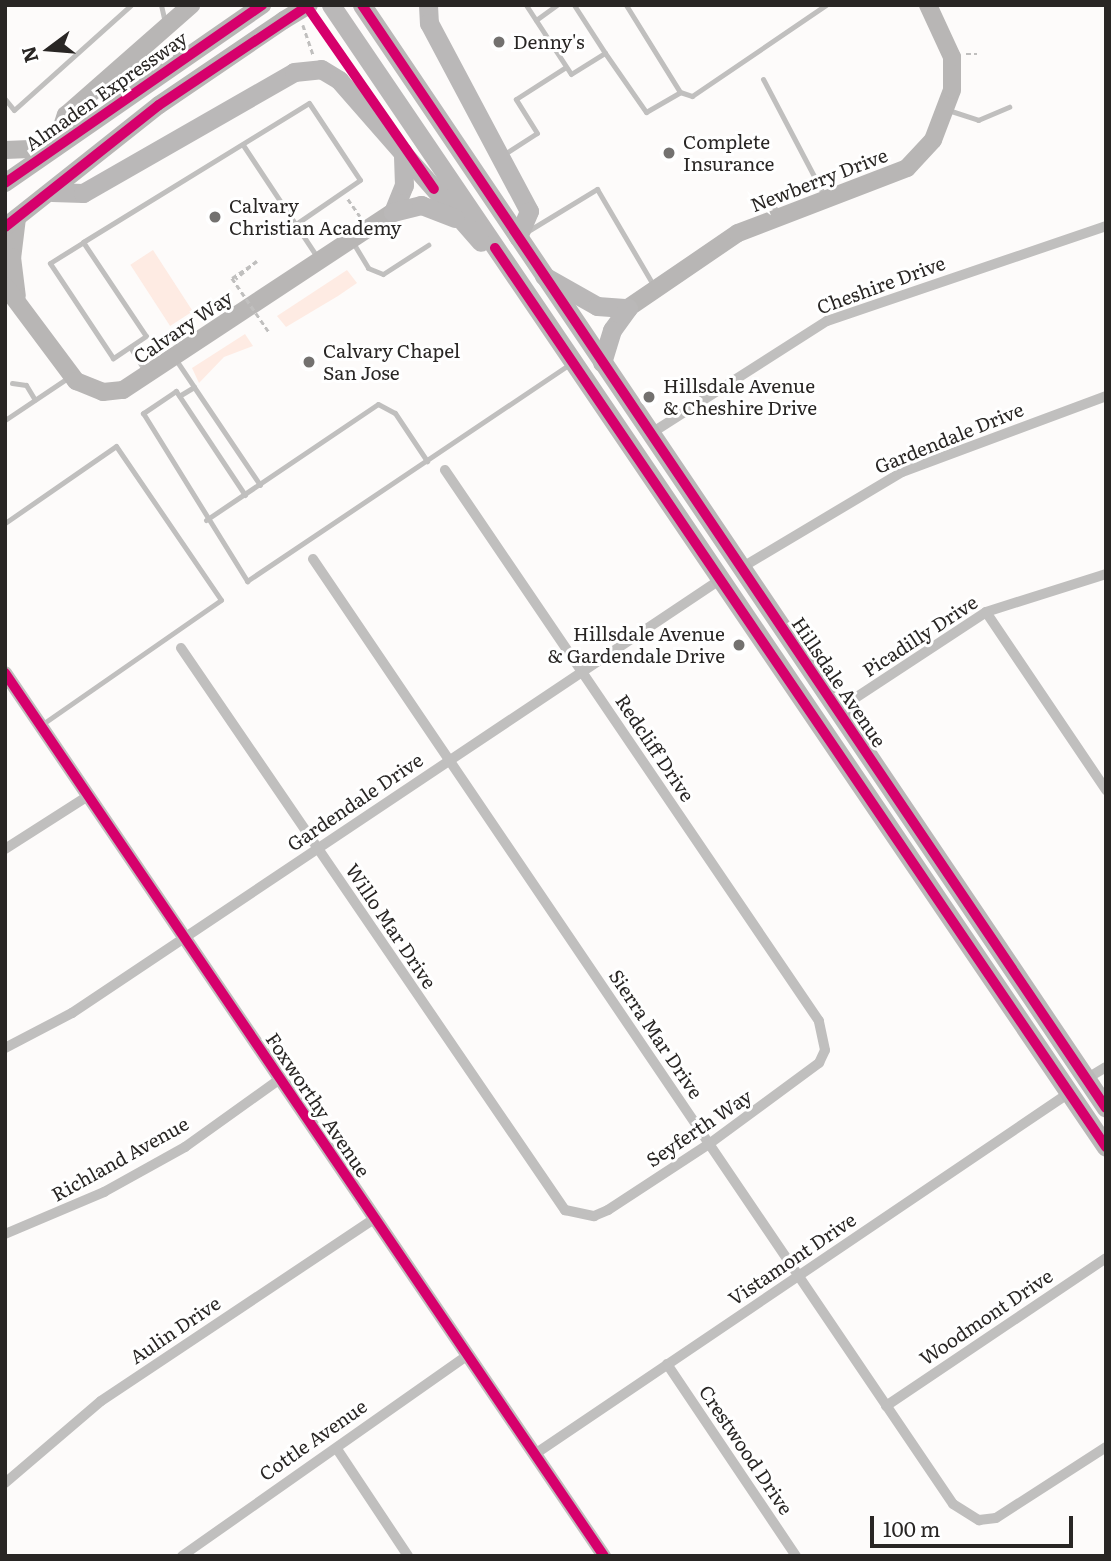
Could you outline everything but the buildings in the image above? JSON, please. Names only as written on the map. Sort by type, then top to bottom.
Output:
[{"type":"highway","name":"Hillsdale Avenue","points":[[331,5],[1106,1147]]},
{"type":"highway","name":"Hillsdale Avenue","points":[[362,5],[1106,1108]]},
{"type":"highway","points":[[428,5],[429,23],[529,211],[518,237]]},
{"type":"highway","points":[[52,191],[83,193],[308,68],[339,80],[461,222],[495,248]]},
{"type":"highway","points":[[393,212],[404,185],[404,156],[397,102]]},
{"type":"highway","points":[[393,212],[421,205],[461,222]]},
{"type":"highway","points":[[544,276],[597,306],[628,308]]},
{"type":"highway","points":[[602,363],[612,330],[628,308]]},
{"type":"highway","points":[[701,549],[741,568]]},
{"type":"highway","points":[[721,579],[736,584],[748,601],[764,601]]},
{"type":"highway","points":[[1015,1013],[1030,1020],[1067,1073],[1086,1079]]},
{"type":"main road","points":[[5,150],[55,148],[66,115],[191,5]]},
{"type":"main road","name":"Almaden Expressway","points":[[5,183],[262,5]]},
{"type":"main road","name":"Newberry Drive","points":[[628,308],[738,233],[907,168],[933,140],[947,110],[952,57],[928,5]]},
{"type":"main road","points":[[11,291],[11,223],[159,105],[301,14]]},
{"type":"main road","name":"Calvary Way","points":[[11,291],[71,376],[103,392],[123,390],[393,212]]},
{"type":"street","name":"Cheshire Drive","points":[[650,434],[827,321],[1106,226]]},
{"type":"street","name":"Gardendale Drive","points":[[741,568],[902,472],[1106,396]]},
{"type":"street","name":"Redcliff Drive","points":[[445,470],[818,1021],[825,1050]]},
{"type":"street","name":"Sierra Mar Drive","points":[[313,559],[953,1504],[979,1520],[1011,1511],[1106,1447]]},
{"type":"street","name":"Picadilly Drive","points":[[837,710],[986,612],[1106,574]]},
{"type":"street","name":"Gardendale Drive","points":[[5,1048],[72,1013],[721,579]]},
{"type":"street","points":[[986,612],[1106,790]]},
{"type":"street","name":"Willo Mar Drive","points":[[181,648],[555,1200],[579,1216]]},
{"type":"street","name":"Foxworthy Avenue","points":[[5,673],[604,1556]]},
{"type":"street","points":[[5,849],[88,796]]},
{"type":"street","name":"Seyferth Way","points":[[579,1216],[608,1210],[709,1144],[808,1074],[825,1050]]},
{"type":"street","points":[[1086,1079],[1106,1067]]},
{"type":"street","name":"Richland Avenue","points":[[5,1234],[104,1192],[185,1147],[280,1079]]},
{"type":"street","name":"Vistamont Drive","points":[[536,1454],[1069,1093]]},
{"type":"street","name":"Aulin Drive","points":[[5,1483],[101,1401],[374,1219]]},
{"type":"street","name":"Woodmont Drive","points":[[886,1406],[1106,1258]]},
{"type":"street","name":"Cottle Avenue","points":[[182,1556],[467,1356]]},
{"type":"street","name":"Crestwood Drive","points":[[667,1364],[796,1556]]},
{"type":"street","points":[[337,1449],[408,1556]]},
{"type":"lane","points":[[5,99],[14,110],[131,5]]},
{"type":"lane","points":[[161,5],[166,27]]},
{"type":"lane","points":[[526,5],[571,74],[605,52]]},
{"type":"lane","points":[[536,20],[557,5]]},
{"type":"lane","points":[[574,5],[646,113],[680,92]]},
{"type":"lane","points":[[626,5],[680,92],[692,96],[826,5]]},
{"type":"lane","points":[[501,156],[537,133],[516,99],[566,67]]},
{"type":"lane","points":[[762,79],[827,201]]},
{"type":"lane","points":[[83,242],[146,337],[113,358],[50,263],[83,242],[243,145],[309,103],[360,180],[296,224]]},
{"type":"lane","points":[[947,110],[978,120],[1009,107]]},
{"type":"lane","points":[[243,145],[319,260]]},
{"type":"lane","points":[[518,237],[597,189],[655,289]]},
{"type":"lane","points":[[768,201],[783,216]]},
{"type":"lane","points":[[350,239],[368,268],[383,274],[428,244]]},
{"type":"lane","points":[[130,347],[148,376]]},
{"type":"lane","points":[[175,358],[260,485]]},
{"type":"lane","points":[[245,495],[176,391],[143,413],[206,520],[247,581],[573,362]]},
{"type":"lane","points":[[5,420],[71,376]]},
{"type":"lane","points":[[12,383],[26,385],[35,400]]},
{"type":"lane","points":[[180,396],[194,387]]},
{"type":"lane","points":[[206,520],[378,404],[387,405],[427,461]]},
{"type":"lane","points":[[5,523],[116,446],[221,600],[41,725]]},
{"type":"path","points":[[301,14],[321,27]]},
{"type":"path","points":[[301,14],[312,38],[307,62]]},
{"type":"path","points":[[966,54],[977,54]]},
{"type":"path","points":[[343,191],[360,216]]},
{"type":"path","points":[[234,278],[257,261],[234,278]]},
{"type":"path","points":[[234,278],[269,332]]},
{"type":"shaded area","points":[[153,250],[193,311],[170,326],[130,265]]},
{"type":"shaded area","points":[[347,270],[357,283],[338,296],[286,327],[277,316]]},
{"type":"shaded area","points":[[245,334],[253,346],[224,357],[199,383],[192,368]]},
{"type":"cycle path","points":[[5,183],[262,5]]},
{"type":"cycle path","points":[[306,5],[434,189]]},
{"type":"cycle path","points":[[5,227],[159,105],[309,5]]},
{"type":"cycle path","points":[[362,5],[1106,1108]]},
{"type":"cycle path","points":[[495,248],[1106,1147]]},
{"type":"cycle path","points":[[5,673],[604,1556]]},
{"type":"place","name":"Denny's","points":[[499,42]]},
{"type":"place","name":"Complete Insurance","points":[[669,153]]},
{"type":"place","name":"Calvary Christian Academy","points":[[215,217]]},
{"type":"place","name":"Calvary Chapel San Jose","points":[[309,362]]},
{"type":"place","name":"Hillsdale Avenue & Cheshire Drive","points":[[649,397]]},
{"type":"place","name":"Hillsdale Avenue & Gardendale Drive","points":[[739,645]]}]
